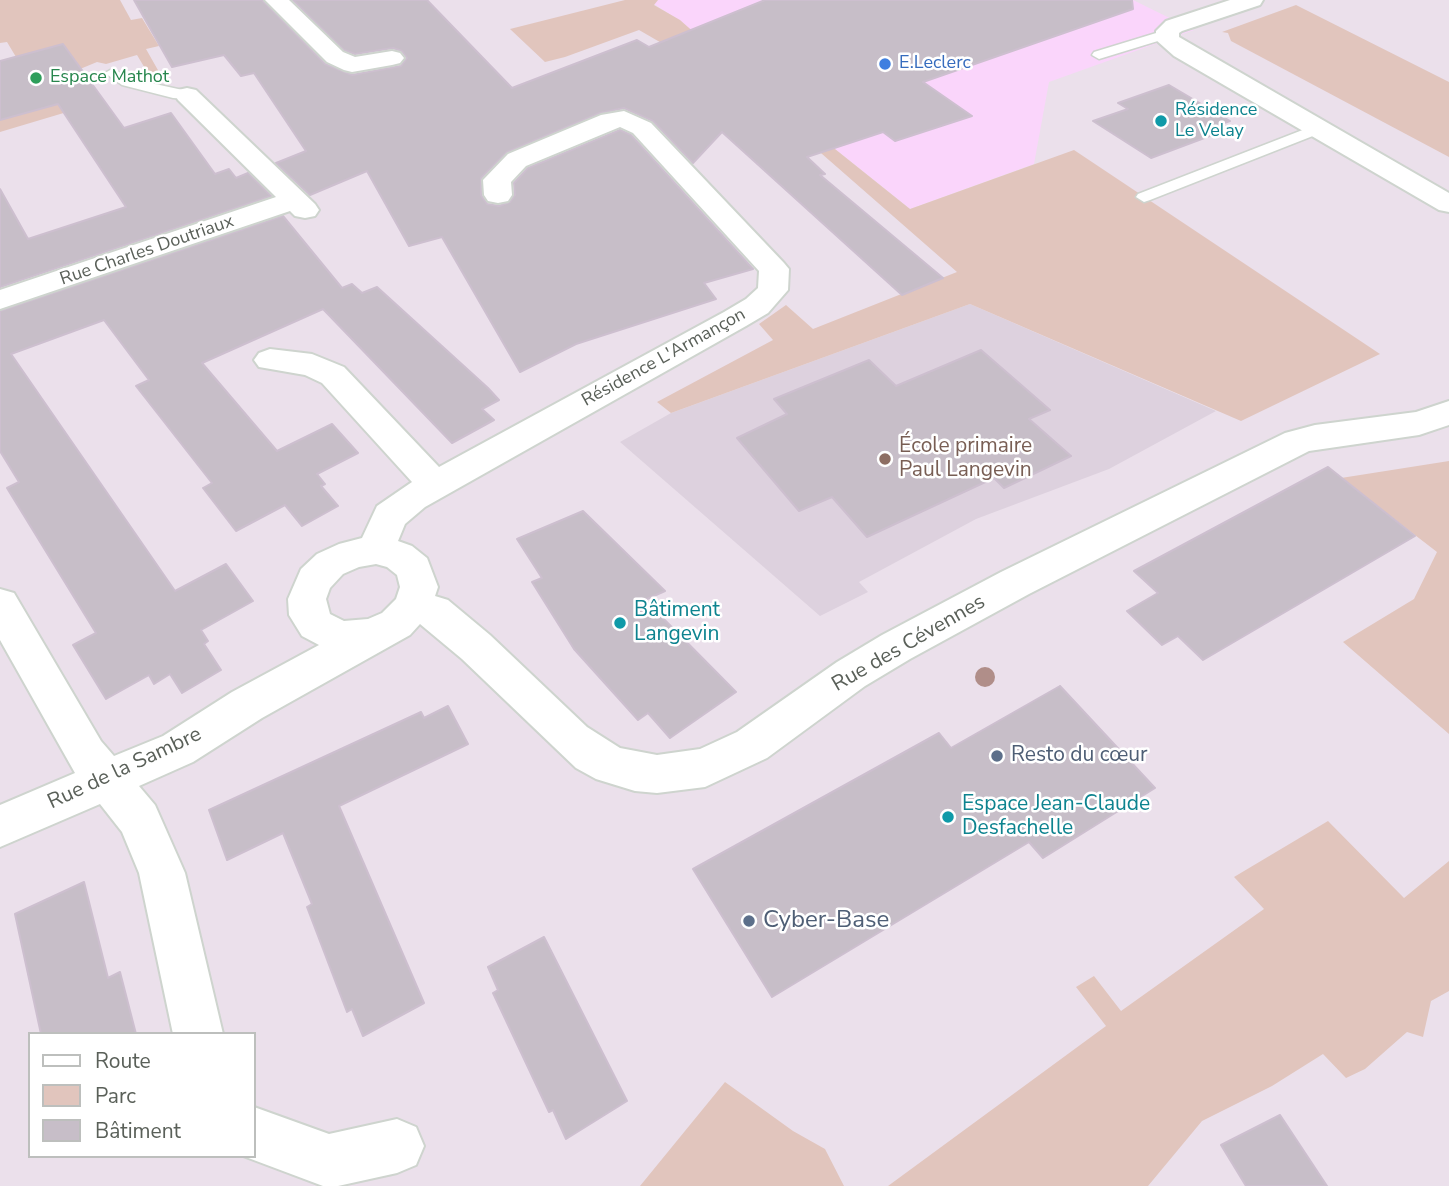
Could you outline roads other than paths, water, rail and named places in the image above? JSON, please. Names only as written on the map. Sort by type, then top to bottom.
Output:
[{"type":"street","points":[[1252,0],[1174,26],[1166,34],[1174,47],[1449,204]]},
{"type":"street","points":[[284,1],[335,57],[352,65],[392,58]]},
{"type":"street","name":"Rue Charles Doutriaux","points":[[0,300],[300,205],[187,95]]},
{"type":"street","name":"Résidence L'Armançon","points":[[376,550],[390,516],[434,484],[735,319],[757,306],[773,290],[774,269],[642,128],[624,119],[610,120],[517,160],[498,180],[498,195]]},
{"type":"street","points":[[270,359],[303,363],[333,375],[434,484]]},
{"type":"street","name":"Rue des Cévennes","points":[[412,607],[434,611],[572,740],[611,765],[635,772],[657,774],[705,768],[752,745],[850,674],[896,647],[1015,583],[1297,442],[1419,423],[1449,413]]},
{"type":"street","points":[[376,550],[398,556],[414,568],[419,587],[412,607],[396,624],[372,635],[340,637],[316,625],[309,615],[307,599],[314,580],[330,564],[352,554],[376,550]]},
{"type":"street","points":[[0,604],[86,754],[139,819],[162,873],[198,1032]]},
{"type":"street","name":"Rue de la Sambre","points":[[247,705],[289,660],[309,615]]},
{"type":"street","name":"Rue de la Sambre","points":[[0,826],[178,749],[247,705],[372,635]]},
{"type":"street","points":[[256,1135],[329,1161],[397,1146]]},
{"type":"lane","points":[[1099,55],[1166,34]]},
{"type":"lane","points":[[112,72],[127,82],[187,95]]},
{"type":"lane","points":[[1144,197],[1318,129]]},
{"type":"place","name":"E.Leclerc","points":[[885,64]]},
{"type":"place","name":"Espace Mathot","points":[[36,78]]},
{"type":"place","name":"Résidence Le Velay","points":[[1161,121]]},
{"type":"place","name":"École primaire Paul Langevin","points":[[885,459]]},
{"type":"place","name":"Bâtiment Langevin","points":[[620,623]]},
{"type":"place","name":"Resto du cœur","points":[[997,756]]},
{"type":"place","name":"Espace Jean-Claude Desfachelle","points":[[948,817]]},
{"type":"place","name":"Cyber-Base","points":[[749,921]]}]
